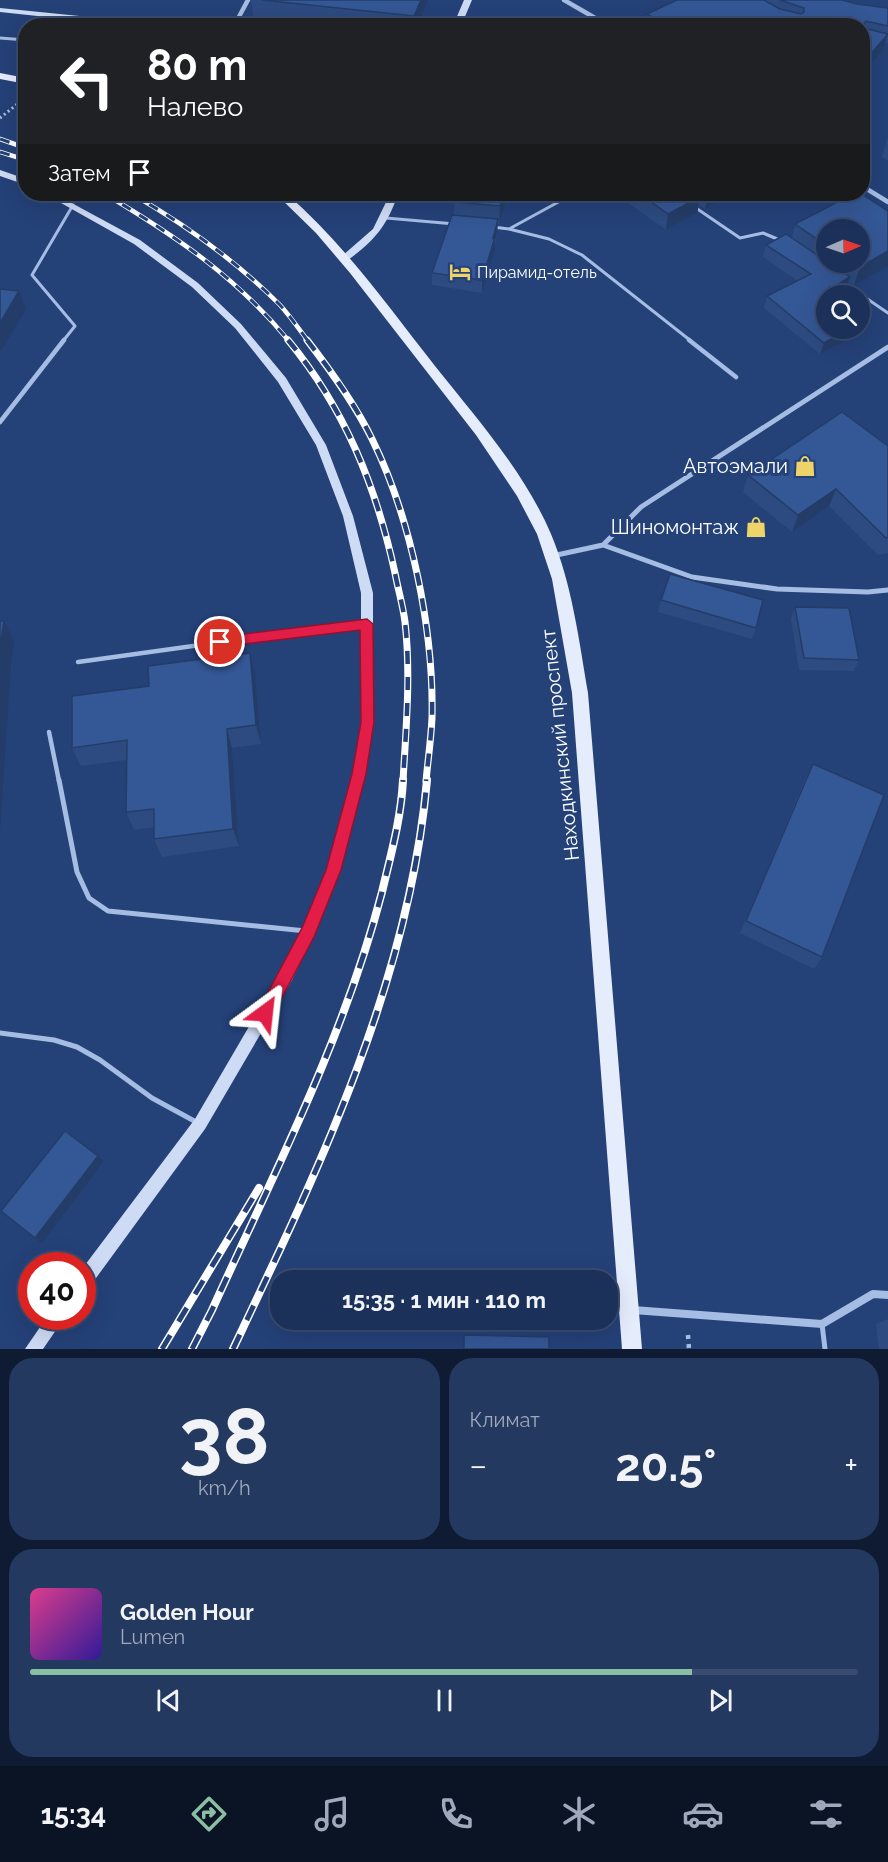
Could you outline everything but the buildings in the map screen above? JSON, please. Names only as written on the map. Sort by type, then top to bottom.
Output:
[{"type":"main road","points":[[0,76],[18,79]]},
{"type":"main road","name":"Находкинский проспект","points":[[289,201],[318,227],[345,258],[494,450],[534,513],[552,556],[566,609],[580,693],[632,1349]]},
{"type":"street","points":[[238,18],[248,0]]},
{"type":"street","points":[[460,18],[468,0]]},
{"type":"street","points":[[564,0],[595,18]]},
{"type":"street","points":[[0,10],[71,18]]},
{"type":"street","points":[[0,173],[18,179]]},
{"type":"street","points":[[870,191],[888,202]]},
{"type":"street","points":[[64,201],[137,242],[195,285],[238,326],[282,380],[321,445],[348,516],[367,593],[368,722],[359,774],[333,870],[308,932],[287,975],[200,1124],[96,1263]]},
{"type":"street","points":[[345,258],[372,238],[386,218],[392,201]]},
{"type":"street","points":[[603,545],[641,507],[888,347]]},
{"type":"street","points":[[552,556],[603,545],[692,577],[777,589],[868,592],[888,590]]},
{"type":"street","points":[[629,1310],[822,1324],[873,1294],[888,1295]]},
{"type":"street","points":[[33,1349],[47,1330]]},
{"type":"lane","points":[[0,38],[18,39]]},
{"type":"lane","points":[[509,229],[560,201]]},
{"type":"lane","points":[[686,201],[740,238],[748,238],[763,232],[790,247]]},
{"type":"lane","points":[[0,422],[75,326],[32,275],[73,205]]},
{"type":"lane","points":[[386,218],[464,225]]},
{"type":"lane","points":[[487,227],[509,229],[549,239],[582,255],[736,377]]},
{"type":"lane","points":[[839,280],[888,314]]},
{"type":"lane","points":[[78,662],[315,629],[367,624]]},
{"type":"lane","points":[[48,732],[77,872],[89,898],[108,911],[308,932]]},
{"type":"lane","points":[[0,1033],[54,1040],[77,1047],[152,1098],[200,1124]]},
{"type":"lane","points":[[822,1324],[825,1349]]},
{"type":"path","points":[[0,118],[18,104]]},
{"type":"railway","points":[[0,139],[18,145]]},
{"type":"railway","points":[[0,152],[18,158]]},
{"type":"railway","points":[[116,201],[204,259],[248,297],[289,341]]},
{"type":"railway","points":[[144,201],[191,231],[246,273],[280,305],[308,341]]},
{"type":"railway","points":[[288,340],[308,366],[342,421],[368,479],[387,541],[403,610],[407,642],[403,781]]},
{"type":"railway","points":[[307,340],[342,388],[372,439],[386,470],[409,539],[424,612],[432,684],[432,718],[426,781]]},
{"type":"railway","points":[[192,1349],[283,1156],[348,1000],[382,892],[398,823],[403,780]]},
{"type":"railway","points":[[233,1349],[297,1212],[356,1073],[401,929],[417,855],[427,780]]},
{"type":"railway","points":[[162,1349],[259,1188]]},
{"type":"place","name":"Пирамид-отель","points":[[460,272]]},
{"type":"place","name":"Автоэмали","points":[[805,466]]},
{"type":"place","name":"Шиномонтаж","points":[[756,527]]},
{"type":"route","points":[[220,642],[367,624],[368,722],[359,774],[333,870],[308,932],[265,1013]]}]
